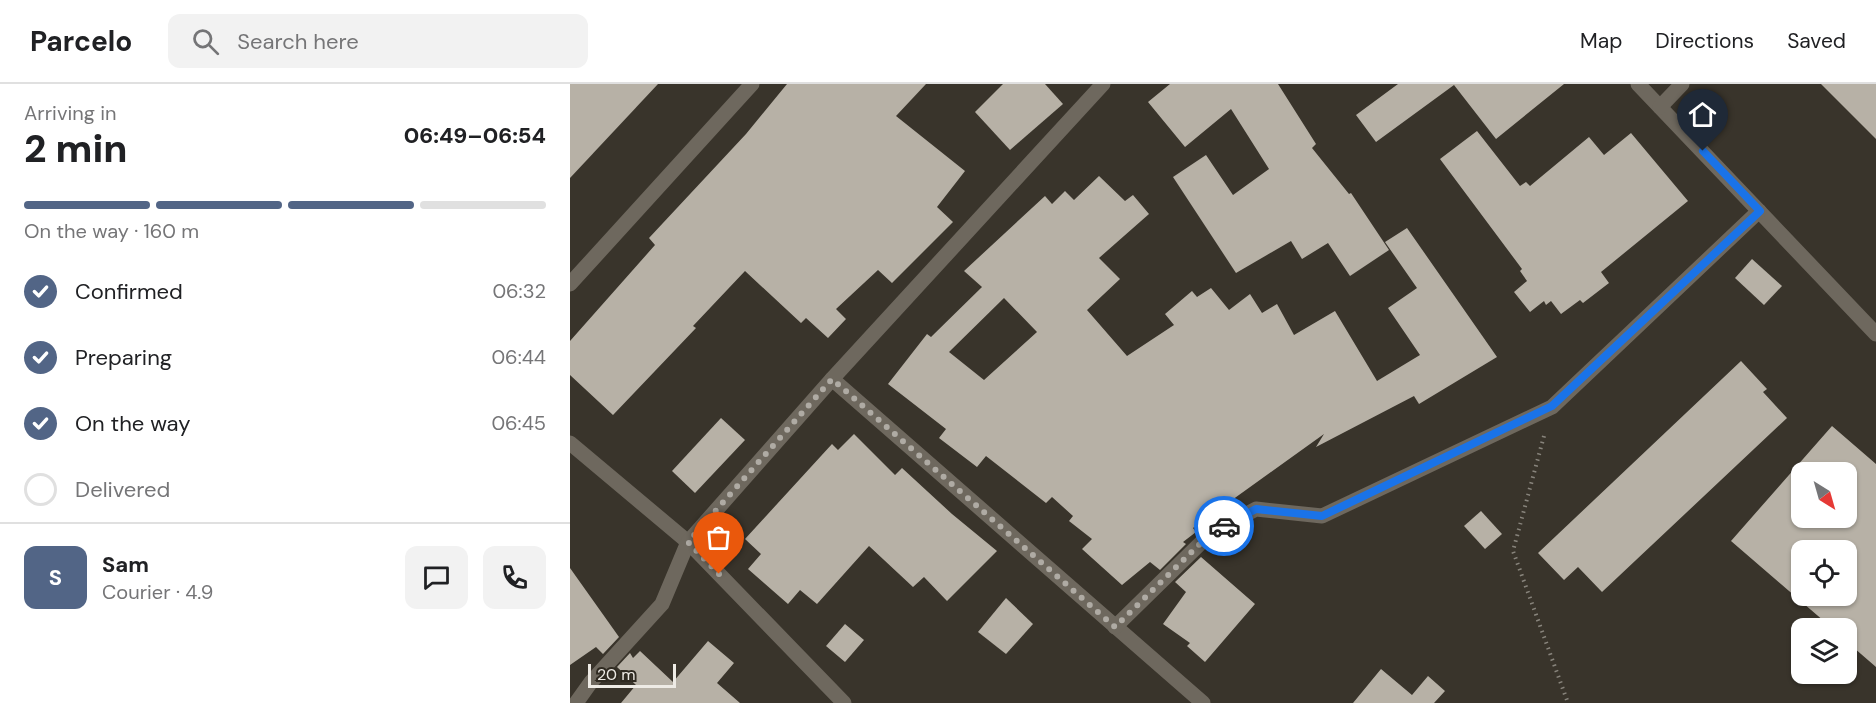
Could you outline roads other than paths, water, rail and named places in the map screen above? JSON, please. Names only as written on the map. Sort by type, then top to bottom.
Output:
[{"type":"street","points":[[570,284],[752,84]]},
{"type":"street","points":[[576,703],[591,682],[662,604],[688,542],[832,379],[1104,84]]},
{"type":"street","points":[[1638,84],[1876,334]]},
{"type":"street","points":[[1660,107],[1682,84]]},
{"type":"street","points":[[1115,627],[1210,534],[1256,509],[1322,516],[1552,406],[1760,211]]},
{"type":"street","points":[[832,379],[1203,703]]},
{"type":"street","points":[[570,443],[688,542],[844,703]]}]
